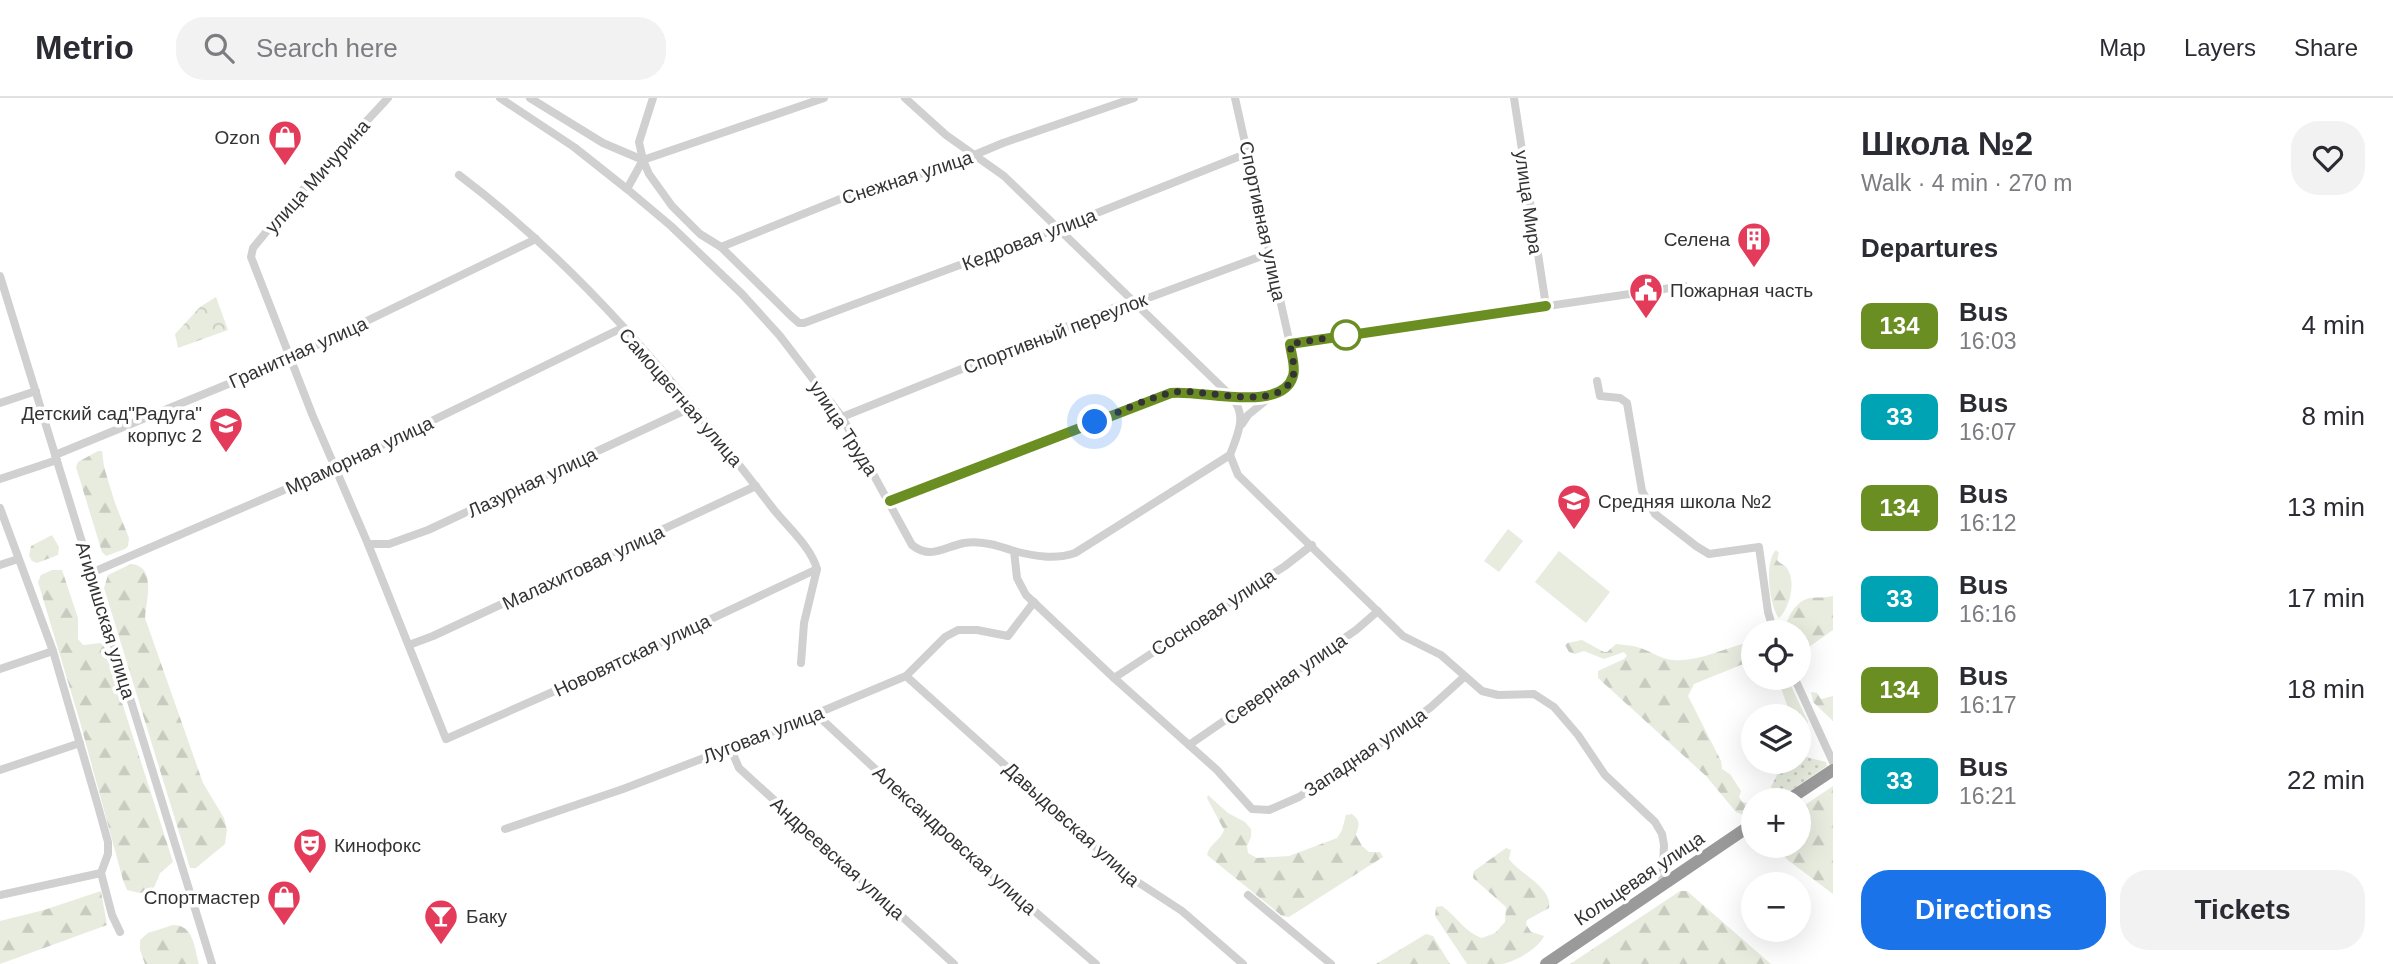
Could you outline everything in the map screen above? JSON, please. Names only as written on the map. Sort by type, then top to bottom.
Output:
[{"type":"highway","points":[[1806,788],[1833,770]]},
{"type":"highway","name":"Кольцевая улица","points":[[1546,964],[1741,832]]},
{"type":"street","name":"улица Мичурина","points":[[289,358],[251,257],[257,244],[285,209],[388,98]]},
{"type":"street","name":"улица Труда","points":[[500,98],[574,147],[627,189],[671,226],[742,294],[780,336],[842,417],[912,545],[923,552],[940,552],[964,543],[976,542],[1014,551]]},
{"type":"street","points":[[530,98],[603,143],[643,160],[824,98]]},
{"type":"street","points":[[653,98],[639,142],[649,174],[672,206],[700,234],[721,247]]},
{"type":"street","points":[[905,98],[938,128],[1004,176],[1059,228],[1231,396],[1239,407],[1241,426]]},
{"type":"street","name":"Снежная улица","points":[[721,247],[875,185],[943,168],[1134,98]]},
{"type":"street","name":"Спортивная улица","points":[[1235,98],[1290,344],[1294,374],[1288,385],[1275,394]]},
{"type":"street","name":"улица Мира","points":[[1514,98],[1546,306]]},
{"type":"street","name":"Кедровая улица","points":[[721,247],[799,323],[809,322],[1248,153]]},
{"type":"street","points":[[627,189],[643,160]]},
{"type":"street","name":"Самоцветная улица","points":[[459,175],[536,239],[586,288],[692,407],[807,549],[817,569]]},
{"type":"street","name":"Гранитная улица","points":[[0,479],[289,358],[536,239]]},
{"type":"street","name":"Спортивный переулок","points":[[842,417],[1134,302],[1270,253]]},
{"type":"street","name":"Агиришская улица","points":[[0,276],[212,964]]},
{"type":"street","points":[[1290,344],[1684,286]]},
{"type":"street","name":"Мраморная улица","points":[[91,573],[335,468],[622,328]]},
{"type":"street","points":[[289,358],[409,645]]},
{"type":"street","points":[[1597,381],[1600,396],[1620,398],[1627,403],[1642,491],[1655,514],[1696,547],[1709,554],[1759,547],[1771,620]]},
{"type":"street","points":[[0,403],[36,391]]},
{"type":"street","points":[[890,501],[1171,393],[1189,391],[1256,398],[1275,394]]},
{"type":"street","points":[[1189,745],[1021,590],[1014,551],[1040,556],[1067,556],[1075,553],[1230,455],[1241,426],[1251,411],[1275,394]]},
{"type":"street","name":"Лазурная улица","points":[[368,544],[389,544],[428,530],[692,407]]},
{"type":"street","points":[[1230,455],[1245,484],[1312,545],[1403,636],[1441,655],[1478,689],[1488,693],[1534,694],[1554,707],[1605,775],[1656,822],[1664,845],[1662,887]]},
{"type":"street","name":"Малахитовая улица","points":[[409,645],[756,486]]},
{"type":"street","points":[[0,508],[53,651],[80,743],[108,842],[108,854],[101,873],[112,915],[120,932]]},
{"type":"street","name":"Сосновая улица","points":[[1114,678],[1285,566],[1312,545]]},
{"type":"street","points":[[0,565],[18,559]]},
{"type":"street","points":[[801,663],[805,616],[817,569]]},
{"type":"street","name":"Нововятская улица","points":[[409,645],[446,739],[607,668],[817,569]]},
{"type":"street","name":"Луговая улица","points":[[505,829],[623,789],[906,676],[945,637],[958,630],[977,630],[1008,636],[1034,602]]},
{"type":"street","name":"Северная улица","points":[[1189,745],[1356,630],[1378,611]]},
{"type":"street","points":[[0,669],[53,651]]},
{"type":"street","name":"Давыдовская улица","points":[[906,676],[1127,876],[1182,911],[1243,964]]},
{"type":"street","name":"Западная улица","points":[[1189,745],[1217,770],[1246,804],[1257,810],[1269,810],[1299,797],[1393,735],[1431,707],[1464,677]]},
{"type":"street","points":[[1800,690],[1833,762]]},
{"type":"street","name":"Александровская улица","points":[[816,714],[955,843],[1096,964]]},
{"type":"street","points":[[0,770],[80,743]]},
{"type":"street","name":"Андреевская улица","points":[[730,747],[739,768],[954,964]]},
{"type":"street","points":[[0,895],[101,873]]},
{"type":"street","points":[[1248,895],[1331,964]]},
{"type":"green space","points":[[216,297],[228,330],[178,348],[175,334],[200,307]]},
{"type":"green space","points":[[102,451],[115,503],[129,538],[125,549],[106,556],[102,552],[76,467],[78,462]]},
{"type":"green space","points":[[1508,529],[1523,541],[1499,572],[1484,561]]},
{"type":"green space","points":[[52,535],[59,547],[58,555],[37,563],[32,561],[29,556],[31,546]]},
{"type":"green space","points":[[1776,550],[1779,553],[1777,560],[1786,567],[1792,586],[1789,601],[1779,618],[1769,584],[1770,564]]},
{"type":"green space","points":[[1559,551],[1610,592],[1586,623],[1535,582]]},
{"type":"green space","points":[[131,564],[139,566],[147,577],[145,618],[203,783],[224,818],[227,830],[225,844],[196,868],[190,868],[104,588],[108,575]]},
{"type":"green space","points":[[52,570],[62,570],[78,618],[78,639],[83,645],[100,643],[104,646],[173,862],[160,873],[153,890],[140,893],[127,890],[123,880],[38,582],[41,575]]},
{"type":"green space","points":[[1833,596],[1833,630],[1811,646],[1811,620],[1788,620],[1800,603],[1810,598]]},
{"type":"green space","points":[[1582,640],[1604,652],[1616,644],[1626,645],[1673,660],[1694,659],[1741,645],[1741,665],[1694,684],[1688,696],[1721,761],[1722,769],[1730,774],[1741,791],[1741,814],[1736,812],[1706,776],[1598,678],[1598,671],[1627,656],[1624,652],[1604,659],[1584,651],[1575,654],[1569,652],[1565,645]]},
{"type":"green space","points":[[1782,690],[1793,690],[1800,704],[1787,704]]},
{"type":"green space","points":[[1811,692],[1817,693],[1821,699],[1833,696],[1833,721],[1813,702]]},
{"type":"green space","points":[[1811,758],[1826,762],[1827,766],[1795,788],[1771,787],[1778,774],[1811,774]]},
{"type":"green space","points":[[1833,786],[1833,894],[1811,878],[1811,872],[1804,872],[1786,858],[1811,858],[1811,801]]},
{"type":"green space","points":[[1208,795],[1251,829],[1248,853],[1257,858],[1289,856],[1337,838],[1346,815],[1352,814],[1358,821],[1356,835],[1362,846],[1369,852],[1380,852],[1383,857],[1289,917],[1282,916],[1207,855],[1224,830],[1207,798]]},
{"type":"green space","points":[[1506,848],[1511,850],[1509,859],[1514,865],[1546,894],[1549,908],[1527,920],[1526,924],[1531,932],[1544,936],[1532,950],[1507,963],[1467,964],[1435,916],[1436,907],[1442,906],[1476,936],[1482,938],[1495,933],[1505,922],[1506,907],[1473,878],[1474,871]]},
{"type":"green space","points":[[101,891],[107,925],[0,964],[0,921]]},
{"type":"green space","points":[[1680,891],[1687,891],[1741,938],[1741,942],[1746,942],[1771,964],[1570,964]]},
{"type":"green space","points":[[173,925],[180,926],[189,933],[199,964],[145,964],[140,940],[148,933]]},
{"type":"green space","points":[[1426,934],[1433,936],[1450,964],[1376,964]]},
{"type":"bus line","name":"134","points":[[890,501],[1171,393],[1189,391],[1245,398],[1275,394],[1288,385],[1294,374],[1290,344],[1546,306]]},
{"type":"place","name":"Ozon","points":[[285,167]]},
{"type":"place","name":"Селена","points":[[1754,269]]},
{"type":"place","name":"Пожарная часть","points":[[1646,320]]},
{"type":"place","name":"Детский сад\"Радуга\" корпус 2","points":[[226,454]]},
{"type":"place","name":"Средняя школа №2","points":[[1574,531]]},
{"type":"place","name":"Кинофокс","points":[[310,875]]},
{"type":"place","name":"Спортмастер","points":[[284,927]]},
{"type":"place","name":"Баку","points":[[441,946]]},
{"type":"route","points":[[1095,422],[1171,393],[1189,391],[1245,398],[1275,394],[1288,385],[1294,374],[1290,344],[1346,335]]}]
